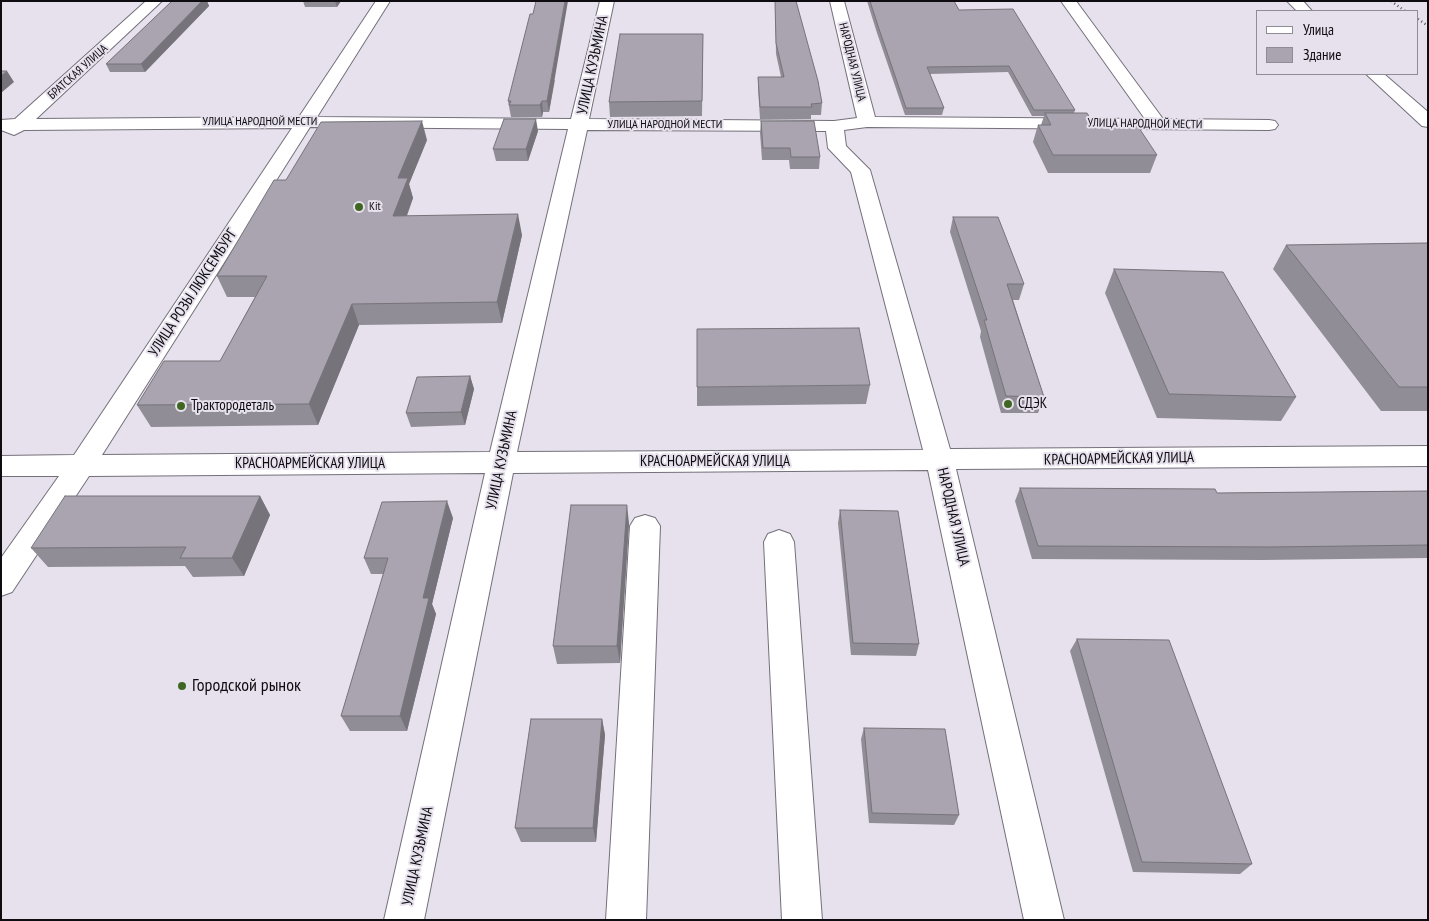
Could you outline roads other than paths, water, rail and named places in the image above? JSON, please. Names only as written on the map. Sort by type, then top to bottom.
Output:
[{"type":"street","name":"БРАТСКАЯ УЛИЦА","points":[[1,142],[155,1]]},
{"type":"street","name":"УЛИЦА РОЗЫ ЛЮКСЕМБУРГ","points":[[1,584],[81,466],[383,1]]},
{"type":"street","name":"УЛИЦА КУЗЬМИНА","points":[[404,920],[501,463],[607,1]]},
{"type":"street","name":"НАРОДНАЯ УЛИЦА","points":[[837,1],[867,122]]},
{"type":"street","points":[[1068,1],[1157,124]]},
{"type":"street","points":[[1294,1],[1304,10]]},
{"type":"street","points":[[1375,75],[1428,122]]},
{"type":"street","name":"УЛИЦА НАРОДНОЙ МЕСТИ","points":[[1,125],[304,122],[834,126],[867,122],[1269,126]]},
{"type":"street","name":"НАРОДНАЯ УЛИЦА","points":[[834,126],[837,148],[860,170],[940,461],[1044,920]]},
{"type":"street","name":"КРАСНОАРМЕЙСКАЯ УЛИЦА","points":[[1,466],[940,461],[1428,456]]},
{"type":"street","points":[[626,920],[645,526]]},
{"type":"street","points":[[779,542],[802,920]]},
{"type":"railway","points":[[1391,1],[1404,10]]},
{"type":"railway","points":[[1419,20],[1428,26]]},
{"type":"place","name":"Kit","points":[[359,207]]},
{"type":"place","name":"СДЭК","points":[[1008,404]]},
{"type":"place","name":"Трактородеталь","points":[[181,406]]},
{"type":"place","name":"Городской рынок","points":[[182,686]]}]
